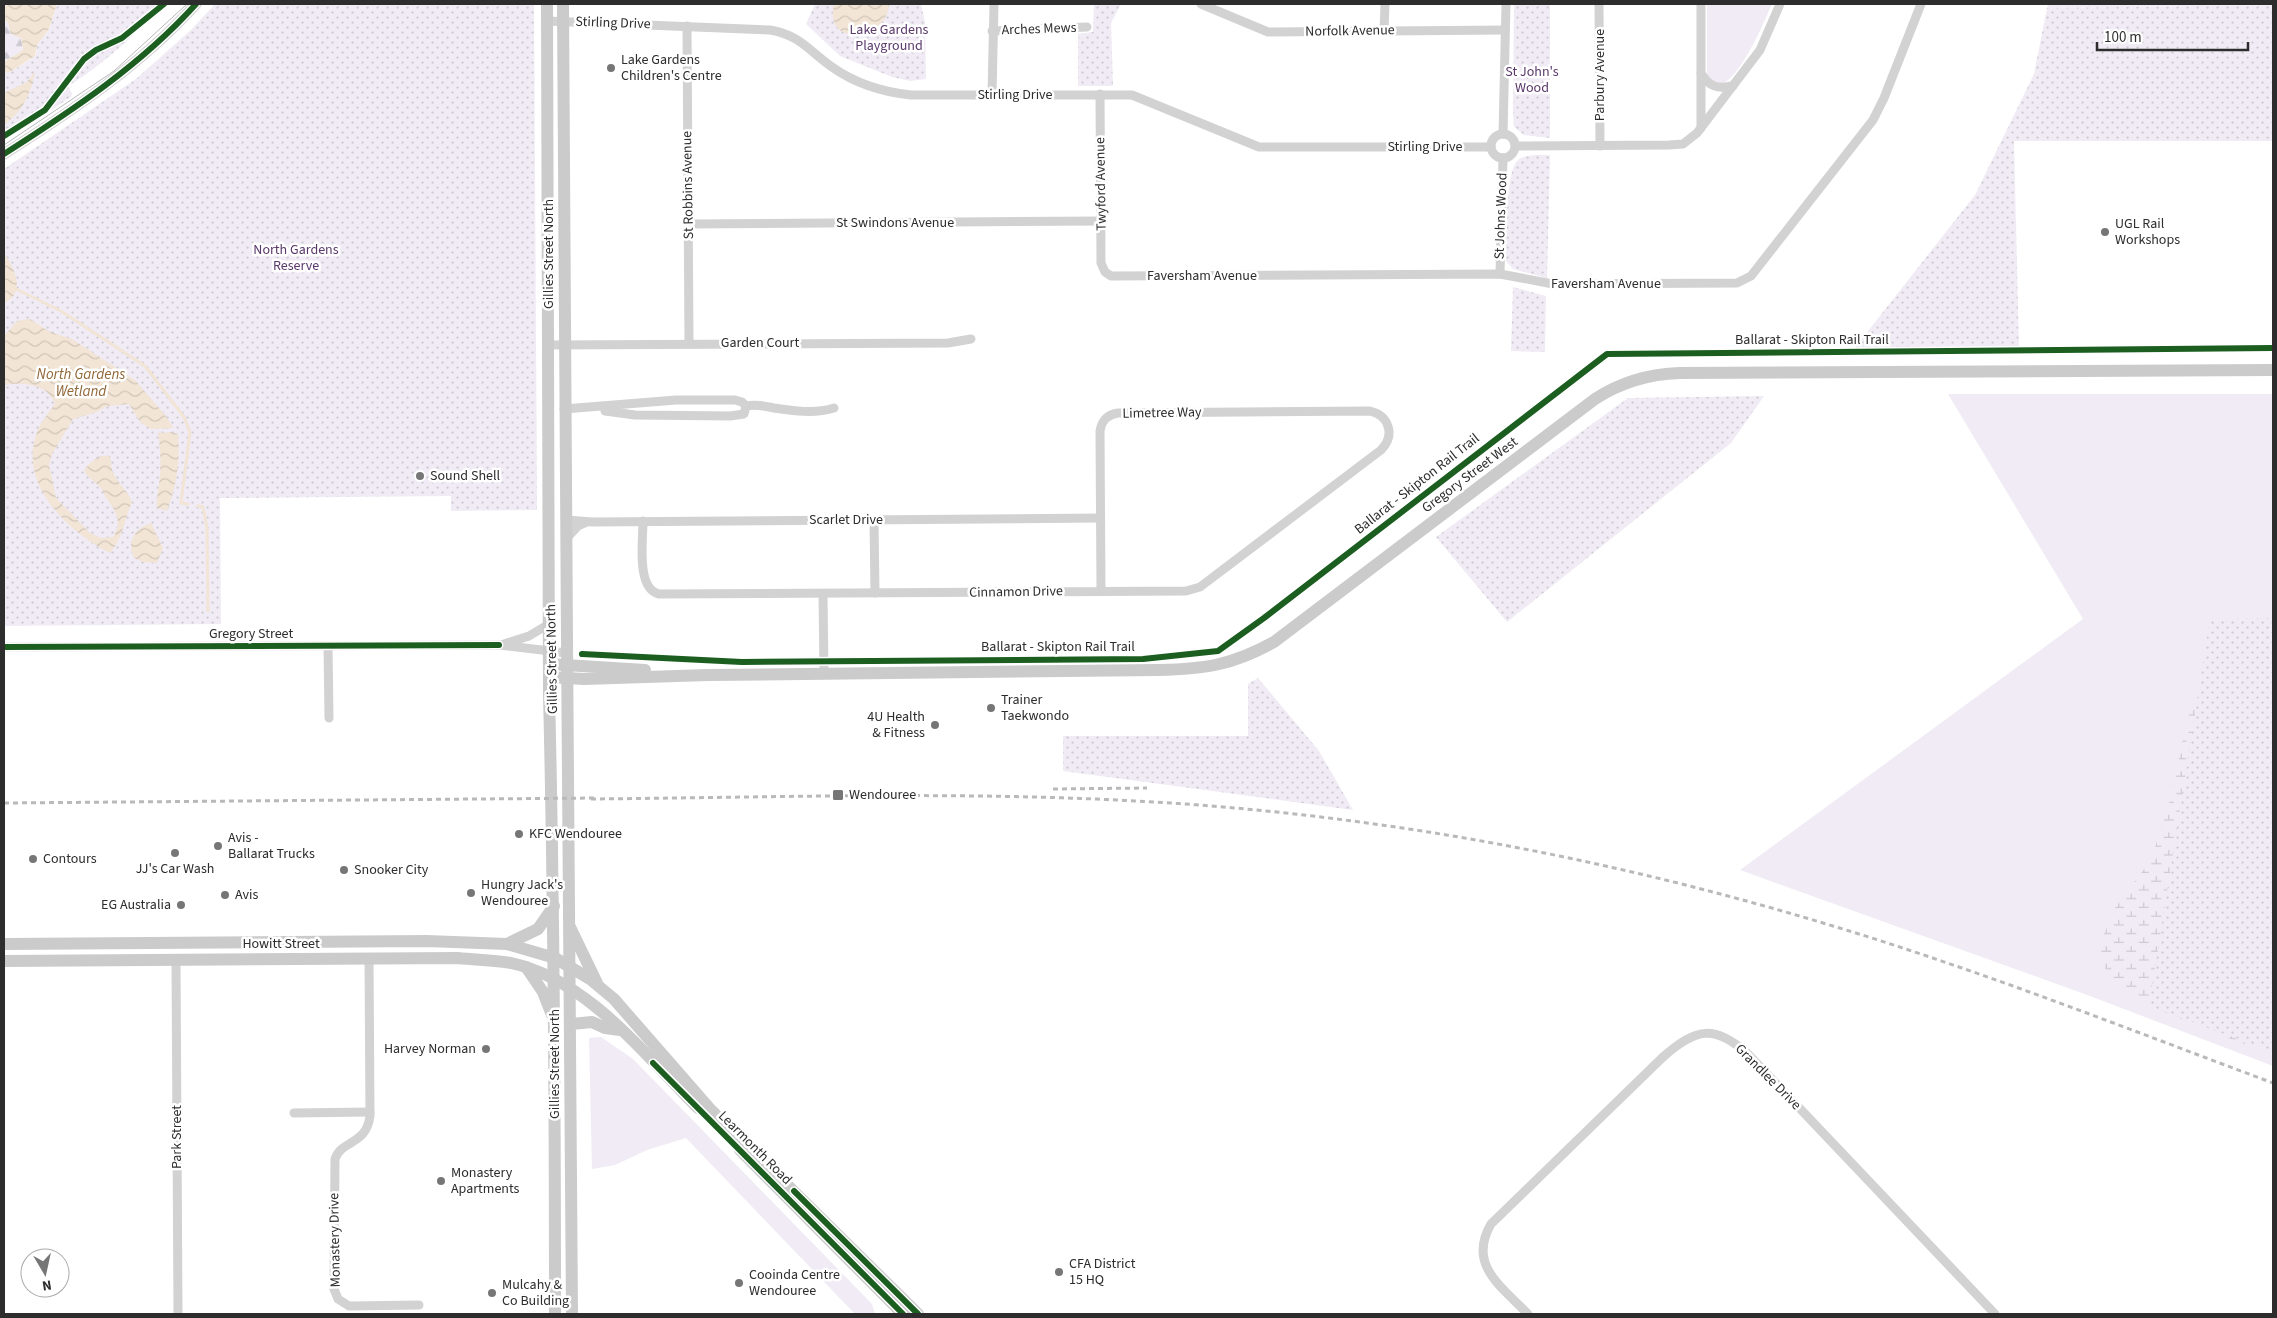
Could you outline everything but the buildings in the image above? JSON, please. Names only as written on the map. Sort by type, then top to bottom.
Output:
[{"type":"main road","name":"Gillies Street North","points":[[547,4],[549,677],[555,958],[555,1314]]},
{"type":"main road","name":"Gillies Street North","points":[[564,4],[564,408],[568,659],[567,799],[572,1314]]},
{"type":"main road","name":"Gregory Street West","points":[[549,677],[568,679],[708,675],[1206,668],[1236,660],[1274,642],[1595,399],[1620,386],[1651,376],[1680,373],[2273,370]]},
{"type":"main road","name":"Gregory Street West","points":[[549,658],[708,675]]},
{"type":"main road","points":[[508,944],[538,929],[554,906]]},
{"type":"main road","points":[[569,925],[596,983]]},
{"type":"main road","points":[[369,941],[369,958]]},
{"type":"main road","name":"Howitt Street","points":[[4,944],[369,941],[508,944],[555,958],[570,966]]},
{"type":"main road","points":[[225,942],[225,959]]},
{"type":"main road","name":"Howitt Street","points":[[4,961],[458,958],[498,961],[526,968],[555,979],[570,988]]},
{"type":"main road","name":"Learmonth Road","points":[[570,966],[596,983],[632,1018],[710,1110],[901,1308],[918,1314]]},
{"type":"main road","points":[[526,968],[543,992],[555,1022]]},
{"type":"main road","name":"Learmonth Road","points":[[570,988],[590,1002],[791,1194]]},
{"type":"main road","points":[[570,1024],[592,1022],[605,1028],[620,1030]]},
{"type":"street","points":[[4,154],[112,82],[151,49],[196,4]]},
{"type":"street","points":[[992,95],[994,4]]},
{"type":"street","name":"Norfolk Avenue","points":[[1201,4],[1268,32],[1505,30]]},
{"type":"street","points":[[1384,31],[1385,4]]},
{"type":"street","points":[[1503,134],[1506,4]]},
{"type":"street","name":"Parbury Avenue","points":[[1600,4],[1600,146]]},
{"type":"street","points":[[1701,4],[1701,128]]},
{"type":"street","points":[[1516,146],[1681,144],[1691,139],[1762,47],[1780,4]]},
{"type":"street","name":"Faversham Avenue","points":[[1106,274],[1120,277],[1500,274],[1560,285],[1731,284],[1746,280],[1873,120],[1884,98],[1921,4]]},
{"type":"street","name":"Stirling Drive","points":[[547,21],[770,30],[787,34],[804,43],[845,75],[859,83],[885,91],[911,95],[1128,94],[1142,98],[1259,148],[1491,147]]},
{"type":"street","name":"St Robbins Avenue","points":[[687,26],[690,344]]},
{"type":"street","name":"Arches Mews","points":[[992,31],[1087,28]]},
{"type":"street","points":[[1701,73],[1707,83],[1713,87],[1733,86]]},
{"type":"street","name":"Twyford Avenue","points":[[1100,94],[1101,263],[1106,274]]},
{"type":"street","points":[[1503,134],[1513,138],[1516,146],[1513,153],[1503,158],[1496,156],[1491,147],[1493,139],[1503,134]]},
{"type":"street","name":"St Johns Wood","points":[[1500,274],[1503,158]]},
{"type":"street","name":"St Swindons Avenue","points":[[689,224],[1101,221]]},
{"type":"street","name":"Garden Court","points":[[548,345],[948,343],[970,340]]},
{"type":"street","points":[[564,408],[682,400],[730,400],[740,401],[746,406],[811,411],[834,408]]},
{"type":"street","points":[[681,416],[682,400]]},
{"type":"street","points":[[730,400],[730,416]]},
{"type":"street","points":[[585,408],[635,415],[730,416],[744,414],[746,406]]},
{"type":"street","name":"Limetree Way","points":[[1101,591],[1100,428],[1105,419],[1114,414],[1370,411],[1380,415],[1388,426]]},
{"type":"street","name":"Cinnamon Drive","points":[[643,521],[644,580],[649,590],[654,593],[1186,592],[1200,587],[1381,450],[1388,439],[1388,426]]},
{"type":"street","name":"Scarlet Drive","points":[[566,520],[593,522],[1100,518]]},
{"type":"street","points":[[874,520],[875,593]]},
{"type":"street","name":"Scarlet Drive","points":[[566,539],[578,526],[593,522]]},
{"type":"street","points":[[824,594],[824,674]]},
{"type":"street","name":"Gregory Street","points":[[499,645],[520,639],[549,624]]},
{"type":"street","name":"Gregory Street","points":[[4,648],[499,645],[549,658]]},
{"type":"street","points":[[328,646],[329,718]]},
{"type":"street","name":"Monastery Drive","points":[[369,958],[370,1112],[365,1132],[356,1141],[341,1149],[335,1159],[334,1291],[340,1300],[349,1306],[419,1305]]},
{"type":"street","name":"Park Street","points":[[176,960],[178,1314]]},
{"type":"street","name":"Grandlee Drive","points":[[1528,1314],[1498,1284],[1487,1269],[1481,1247],[1484,1236],[1491,1224],[1662,1057],[1679,1043],[1708,1033],[1720,1034],[1732,1040],[1748,1054],[1995,1314]]},
{"type":"street","points":[[294,1113],[370,1112]]},
{"type":"green space","points":[[57,4],[165,4],[119,48],[68,86],[72,94],[71,97],[4,141],[4,73],[10,72],[36,54],[37,45],[49,29]]},
{"type":"green space","name":"North Gardens Reserve","points":[[215,4],[534,4],[537,510],[451,511],[451,496],[220,498],[221,624],[4,626],[4,169],[136,79],[191,30]]},
{"type":"green space","name":"Lake Gardens Playground","points":[[815,4],[921,4],[925,22],[926,79],[910,81],[892,77],[840,56],[806,24]]},
{"type":"green space","points":[[1094,4],[1121,4],[1111,23],[1113,86],[1078,86],[1078,34],[1093,32]]},
{"type":"green space","name":"St John's Wood","points":[[1514,4],[1550,4],[1550,138],[1524,135],[1514,127]]},
{"type":"green space","points":[[1707,4],[1772,4],[1743,62],[1727,81],[1720,84],[1707,76]]},
{"type":"green space","points":[[2048,4],[2273,4],[2273,5],[2047,8]]},
{"type":"green space","points":[[2273,5],[2273,141],[2014,141],[2019,348],[1854,349],[1975,195],[2034,74],[2047,8]]},
{"type":"green space","points":[[4,19],[8,23],[12,34],[21,38],[23,50],[4,62]]},
{"type":"green space","points":[[1550,155],[1547,278],[1513,269],[1506,261],[1509,191],[1514,166],[1519,159],[1526,156]]},
{"type":"green space","points":[[1513,287],[1546,296],[1545,352],[1511,351]]},
{"type":"green space","points":[[1948,394],[2273,394],[2273,1066],[2090,996],[1740,870],[2083,619]]},
{"type":"green space","points":[[1764,396],[1731,443],[1507,622],[1436,537],[1628,398]]},
{"type":"green space","points":[[2273,618],[2273,1052],[2149,1006],[2210,619]]},
{"type":"green space","points":[[1258,678],[1319,751],[1353,810],[1063,771],[1063,736],[1248,736],[1248,684]]},
{"type":"green space","points":[[2273,684],[2273,1056],[2147,1005],[2111,984],[2098,948],[2115,908],[2151,860],[2171,797],[2190,705],[2228,704]]},
{"type":"green space","points":[[601,1037],[633,1059],[872,1304],[875,1314],[855,1314],[686,1138],[647,1150],[615,1165],[592,1169],[589,1038]]},
{"type":"water","points":[[4,4],[57,4],[49,29],[37,45],[35,56],[10,72],[4,73],[4,62],[23,50],[21,38],[11,34],[8,23],[4,19]]},
{"type":"water","points":[[834,4],[889,4],[886,16],[879,25],[869,32],[857,34],[847,33],[838,28],[833,19]]},
{"type":"water","points":[[35,71],[28,95],[21,108],[4,125],[4,93],[27,82]]},
{"type":"water","points":[[4,253],[14,273],[17,286],[15,293],[4,303]]},
{"type":"water","name":"North Gardens Wetland","points":[[30,319],[50,332],[72,339],[135,380],[166,416],[173,428],[151,429],[140,422],[129,404],[107,406],[97,412],[73,419],[52,454],[49,465],[56,498],[90,533],[101,538],[113,537],[118,526],[117,517],[102,489],[84,470],[96,459],[102,456],[110,456],[115,476],[132,502],[121,535],[110,553],[78,533],[50,504],[40,488],[34,470],[33,451],[37,432],[55,403],[51,396],[46,391],[33,385],[4,385],[4,336],[17,321]]},
{"type":"water","points":[[171,432],[178,434],[179,453],[175,482],[167,511],[157,508],[160,465],[158,433]]},
{"type":"water","points":[[151,523],[163,548],[157,563],[143,562],[134,558],[131,546],[136,532]]},
{"type":"waterway","points":[[16,289],[61,311],[145,366],[184,417],[190,432],[181,503],[188,504]]},
{"type":"waterway","points":[[198,506],[203,507],[207,528],[208,611]]},
{"type":"tram line","points":[[4,145],[114,71],[187,4]]},
{"type":"railway","points":[[1053,789],[1147,788]]},
{"type":"railway","points":[[591,799],[844,796],[1098,799],[1266,811],[1410,829],[1481,841],[1623,870],[1694,887],[1833,926],[1999,981],[2273,1083]]},
{"type":"railway","points":[[4,803],[596,798]]},
{"type":"cycle path","points":[[4,136],[45,110],[84,59],[96,50],[122,38],[164,4]]},
{"type":"cycle path","points":[[4,154],[81,103],[129,67],[175,26],[196,4]]},
{"type":"cycle path","name":"Ballarat - Skipton Rail Trail","points":[[582,654],[742,662],[1143,659],[1218,651],[1264,618],[1607,354],[2273,348]]},
{"type":"cycle path","points":[[4,647],[499,645]]},
{"type":"cycle path","points":[[653,1063],[903,1314]]},
{"type":"cycle path","points":[[794,1191],[918,1314]]},
{"type":"place","name":"Lake Gardens Children's Centre","points":[[611,68]]},
{"type":"place","name":"UGL Rail Workshops","points":[[2105,232]]},
{"type":"place","name":"Sound Shell","points":[[420,476]]},
{"type":"place","name":"Trainer Taekwondo","points":[[991,708]]},
{"type":"place","name":"4U Health & Fitness","points":[[935,725]]},
{"type":"place","name":"Wendouree","points":[[838,795]]},
{"type":"place","name":"KFC Wendouree","points":[[519,834]]},
{"type":"place","name":"Avis - Ballarat Trucks","points":[[218,846]]},
{"type":"place","name":"JJ's Car Wash","points":[[175,853]]},
{"type":"place","name":"Contours","points":[[33,859]]},
{"type":"place","name":"Snooker City","points":[[344,870]]},
{"type":"place","name":"Hungry Jack's Wendouree","points":[[471,893]]},
{"type":"place","name":"Avis","points":[[225,895]]},
{"type":"place","name":"EG Australia","points":[[181,905]]},
{"type":"place","name":"Harvey Norman","points":[[486,1049]]},
{"type":"place","name":"Monastery Apartments","points":[[441,1181]]},
{"type":"place","name":"CFA District 15 HQ","points":[[1059,1272]]},
{"type":"place","name":"Cooinda Centre Wendouree","points":[[739,1283]]},
{"type":"place","name":"Mulcahy & Co Building","points":[[492,1293]]}]
